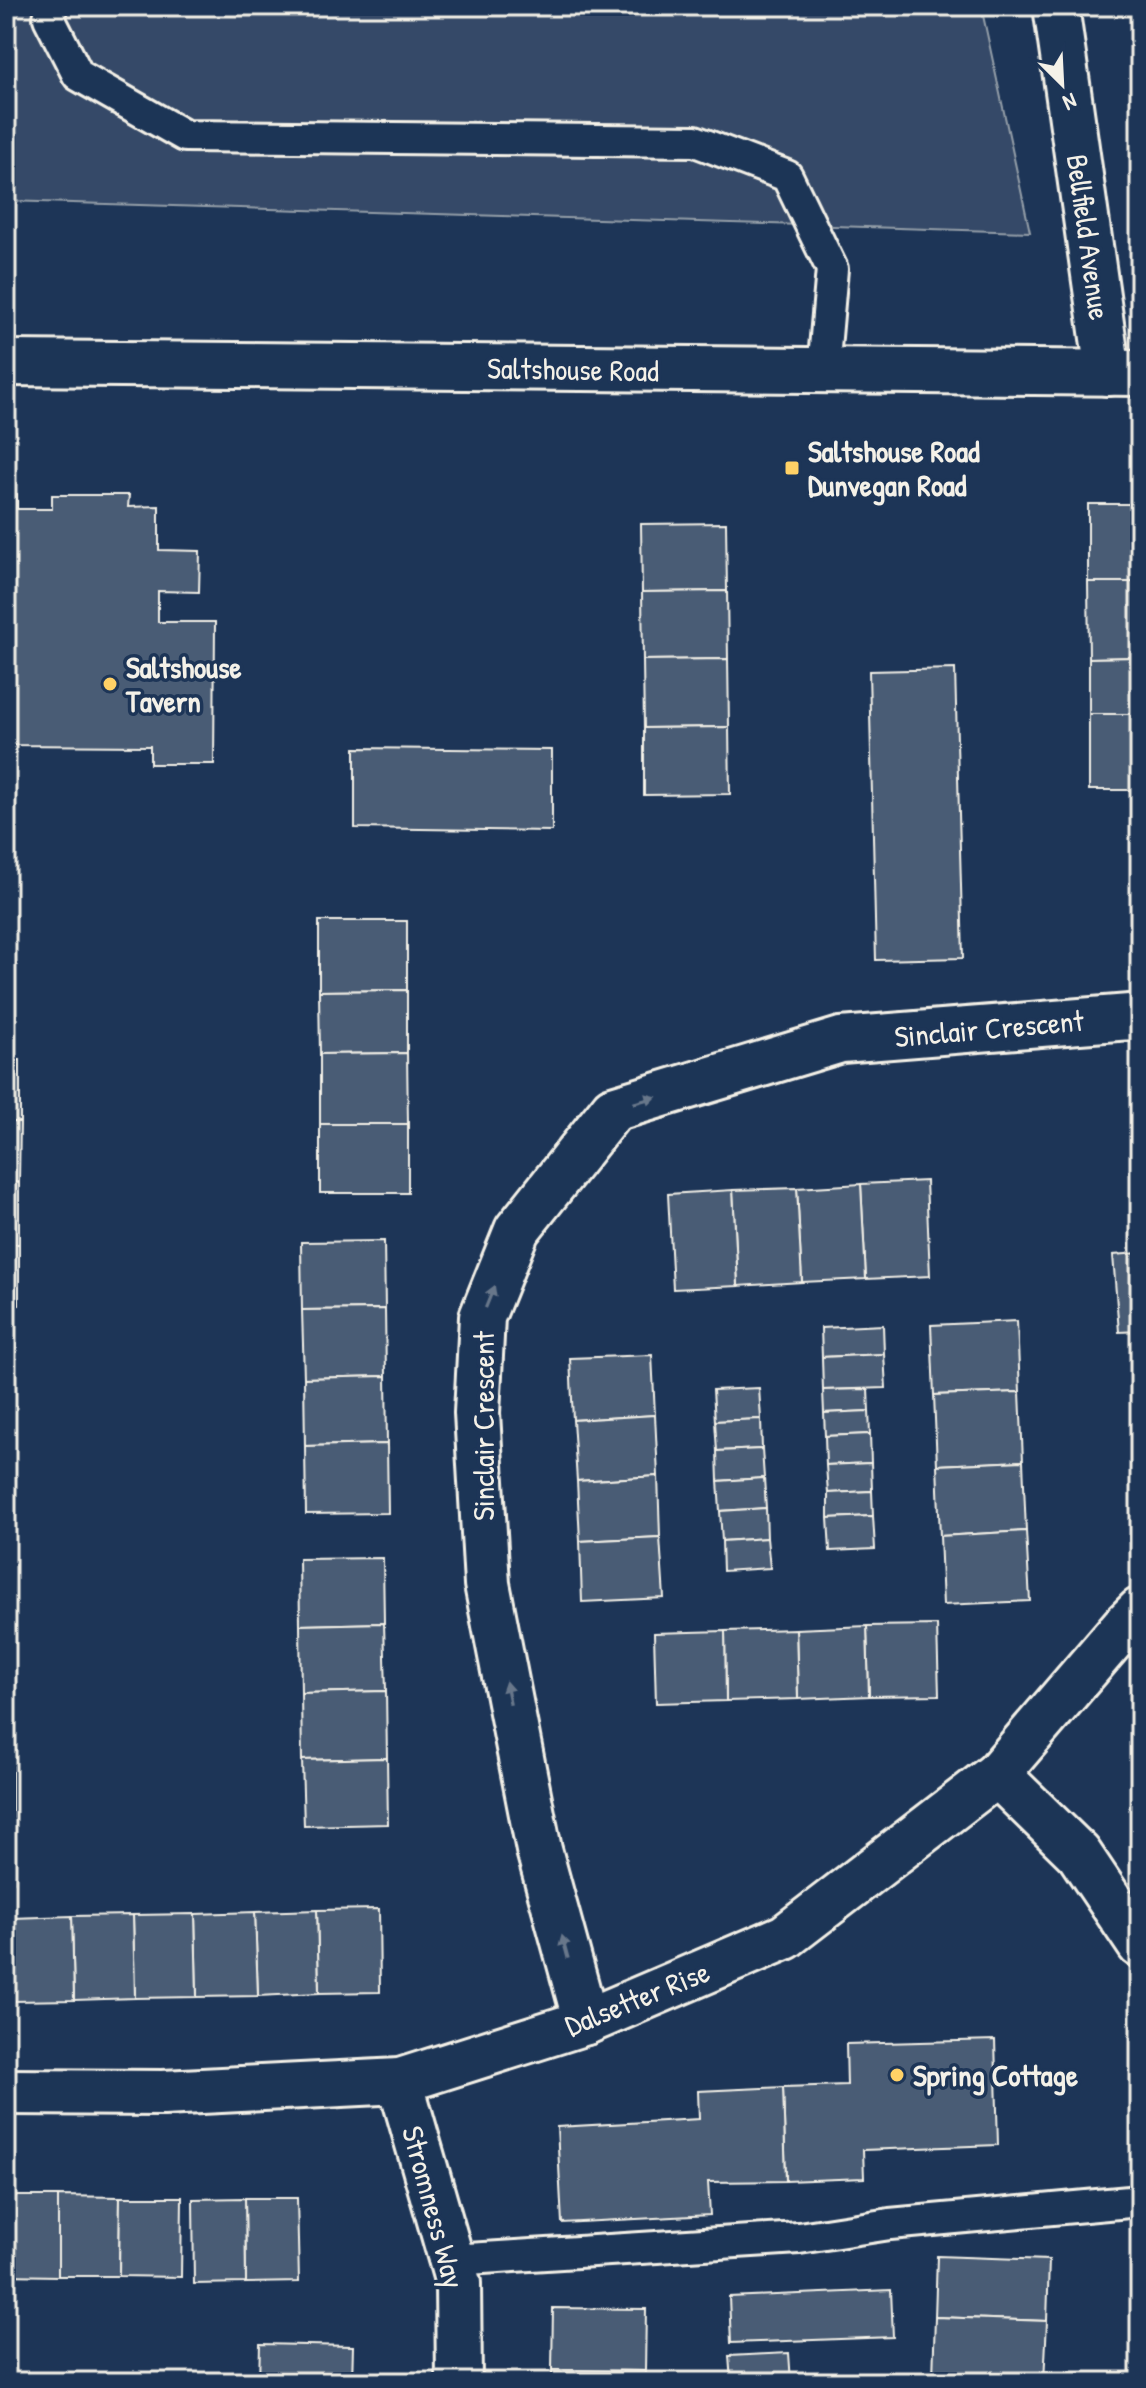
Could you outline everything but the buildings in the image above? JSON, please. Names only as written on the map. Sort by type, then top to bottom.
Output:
[{"type":"street","name":"Bellfield Avenue","points":[[1056,6],[1124,373]]},
{"type":"street","name":"Saltshouse Road","points":[[6,363],[1124,373]]},
{"type":"street","name":"Sinclair Crescent","points":[[586,2022],[539,1850],[487,1584],[477,1413],[482,1317],[517,1230],[613,1109],[841,1040],[1130,1017],[1140,1020]]},
{"type":"street","name":"Dalsetter Rise","points":[[6,2092],[163,2093],[400,2081],[586,2022],[785,1937],[997,1774],[1140,1610]]},
{"type":"street","points":[[997,1774],[1079,1854],[1140,1945]]},
{"type":"street","name":"Stromness Way","points":[[400,2081],[458,2283],[459,2382]]},
{"type":"lane","points":[[52,6],[49,18],[78,75],[185,136],[695,141],[787,176],[832,269],[823,371]]},
{"type":"lane","points":[[452,2260],[799,2238],[890,2224],[1140,2201]]},
{"type":"shaded area","points":[[6,6],[981,6],[1030,232],[6,201]]},
{"type":"place","name":"Saltshouse Road Dunvegan Road","points":[[792,468]]},
{"type":"place","name":"Saltshouse Tavern","points":[[110,684]]},
{"type":"place","name":"Spring Cottage","points":[[897,2075]]}]
